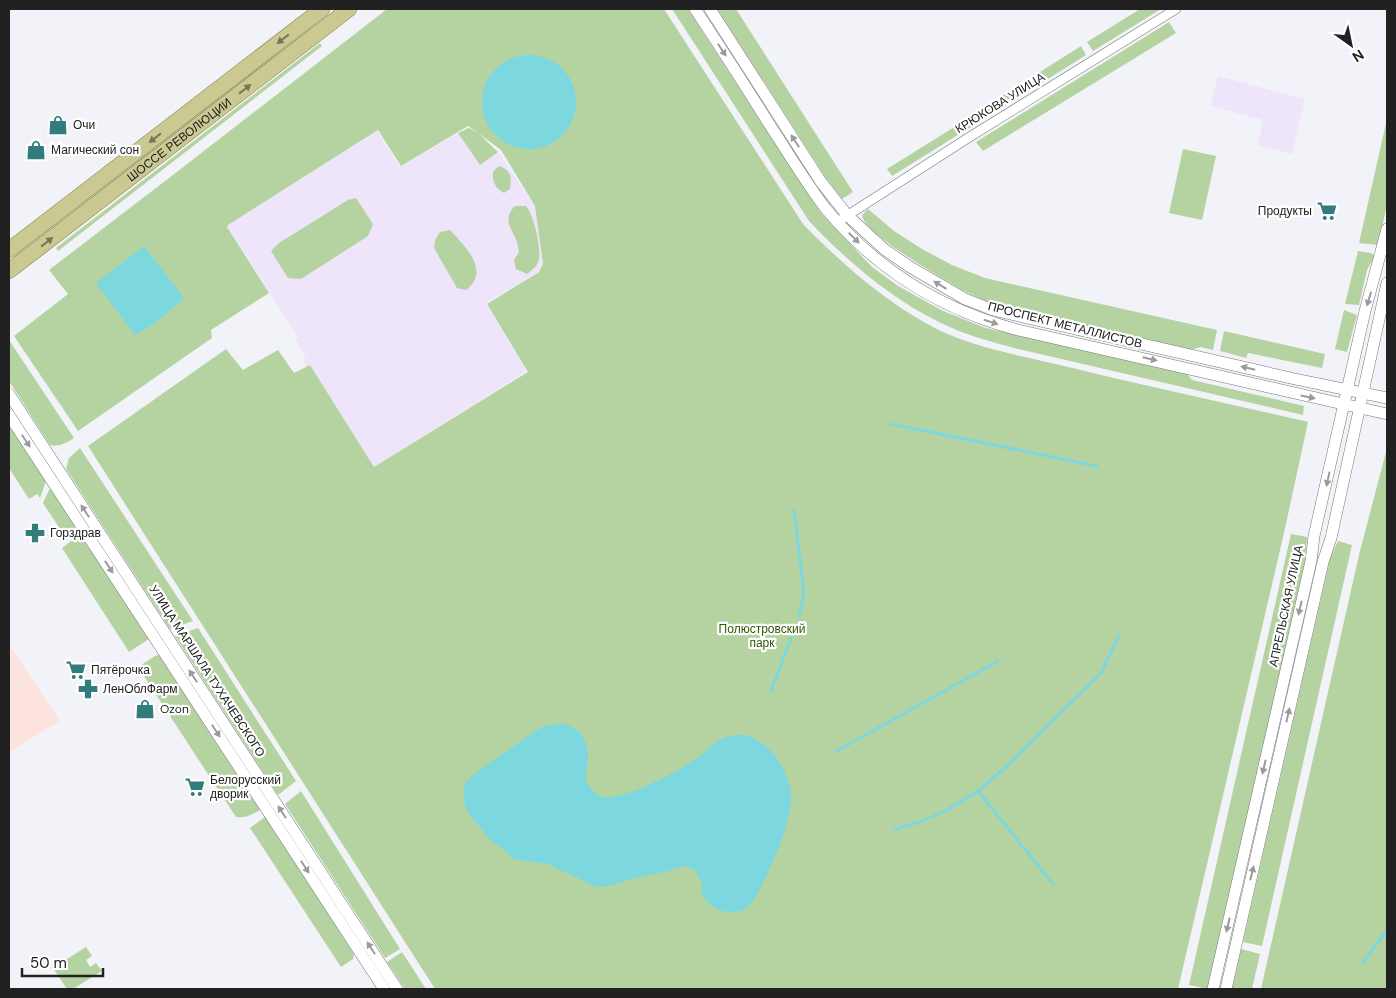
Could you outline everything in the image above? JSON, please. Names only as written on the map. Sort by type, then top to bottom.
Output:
[{"type":"main road","name":"ШОССЕ РЕВОЛЮЦИИ","points":[[9,250],[322,9]]},
{"type":"main road","name":"ШОССЕ РЕВОЛЮЦИИ","points":[[9,272],[349,9]]},
{"type":"street","name":"ПРОСПЕКТ МЕТАЛЛИСТОВ","points":[[695,9],[811,188],[842,218],[910,267],[965,300],[986,307],[1387,398]]},
{"type":"street","name":"ПРОСПЕКТ МЕТАЛЛИСТОВ","points":[[710,9],[821,182],[857,242],[902,278],[948,305],[988,322],[1387,414]]},
{"type":"street","name":"КРЮКОВА УЛИЦА","points":[[842,218],[1176,9]]},
{"type":"street","name":"АПРЕЛЬСКАЯ УЛИЦА","points":[[1213,989],[1309,571],[1314,536],[1365,311],[1387,229]]},
{"type":"street","name":"АПРЕЛЬСКАЯ УЛИЦА","points":[[1226,989],[1322,562],[1331,538],[1387,283]]},
{"type":"street","name":"УЛИЦА МАРШАЛА ТУХАЧЕВСКОГО","points":[[9,394],[397,989]]},
{"type":"street","name":"УЛИЦА МАРШАЛА ТУХАЧЕВСКОГО","points":[[9,415],[384,989]]},
{"type":"shaded area","points":[[1218,76],[1305,99],[1292,154],[1258,145],[1263,120],[1211,106]]},
{"type":"shaded area","points":[[469,128],[498,152],[535,206],[543,264],[539,271],[486,303],[527,371],[374,467],[310,365],[307,367],[302,359],[306,357],[295,340],[298,337],[227,226],[377,131],[400,167]]},
{"type":"shaded area","points":[[12,649],[60,721],[9,752],[9,651]]},
{"type":"green space","name":"Полюстровский парк","points":[[387,9],[664,9],[803,224],[832,253],[864,280],[915,317],[948,334],[997,350],[1308,422],[1178,989],[435,989],[88,446],[226,349],[243,370],[278,350],[294,373],[310,365],[374,467],[528,372],[487,304],[539,272],[543,264],[535,206],[501,150],[468,126],[401,166],[378,130],[228,225],[227,227],[269,293],[211,330],[212,338],[78,431],[14,336],[68,294],[49,270]]},
{"type":"green space","points":[[672,9],[688,9],[820,212],[872,267],[898,286],[943,311],[986,328],[1187,374],[1192,380],[1304,406],[1303,415],[995,343],[948,326],[903,302],[853,264],[809,221]]},
{"type":"green space","points":[[717,9],[736,9],[853,192],[842,199],[826,178]]},
{"type":"green space","points":[[1140,9],[1161,9],[1093,51],[1087,42]]},
{"type":"green space","points":[[1169,22],[1176,33],[983,151],[976,142]]},
{"type":"green space","points":[[320,43],[322,46],[58,251],[56,248]]},
{"type":"green space","points":[[1081,46],[1086,55],[968,129],[963,121]]},
{"type":"green space","points":[[1387,119],[1387,205],[1378,245],[1359,243]]},
{"type":"green space","points":[[956,126],[961,133],[892,176],[887,169]]},
{"type":"green space","points":[[469,128],[478,133],[498,152],[480,165],[458,133]]},
{"type":"green space","points":[[1183,149],[1216,156],[1202,220],[1169,213]]},
{"type":"green space","points":[[499,166],[508,172],[511,178],[510,189],[504,193],[496,187],[493,178],[493,172]]},
{"type":"green space","points":[[356,198],[373,224],[368,236],[301,279],[288,278],[271,251],[279,243],[348,200]]},
{"type":"green space","points":[[515,206],[526,206],[532,217],[538,239],[538,261],[535,267],[527,274],[516,269],[514,260],[519,252],[508,219],[511,210]]},
{"type":"green space","points":[[868,209],[894,231],[952,265],[985,278],[1217,330],[1213,350],[1201,347],[1191,350],[1018,312],[980,298],[927,269],[891,245],[866,223],[862,215]]},
{"type":"green space","points":[[450,230],[468,251],[476,267],[473,283],[466,290],[457,288],[434,248],[435,240],[440,232]]},
{"type":"green space","points":[[1358,251],[1371,253],[1375,256],[1367,270],[1359,305],[1345,304]]},
{"type":"green space","points":[[1344,310],[1357,315],[1347,352],[1335,349]]},
{"type":"green space","points":[[1224,331],[1325,354],[1322,368],[1248,353],[1246,358],[1220,351]]},
{"type":"green space","points":[[9,340],[74,438],[59,445],[50,445],[9,381]]},
{"type":"green space","points":[[9,424],[46,481],[40,498],[37,494],[29,499],[9,468]]},
{"type":"green space","points":[[80,448],[193,621],[170,629],[66,469],[69,458]]},
{"type":"green space","points":[[1387,448],[1387,989],[1261,989],[1359,555]]},
{"type":"green space","points":[[50,488],[75,526],[73,530],[64,535],[43,503]]},
{"type":"green space","points":[[1291,534],[1307,537],[1305,562],[1208,989],[1189,985]]},
{"type":"green space","points":[[78,536],[81,536],[149,639],[129,652],[62,548]]},
{"type":"green space","points":[[1338,541],[1352,545],[1262,946],[1243,942],[1330,558]]},
{"type":"green space","points":[[198,628],[296,781],[278,795],[175,636]]},
{"type":"green space","points":[[159,655],[260,810],[248,816],[236,817],[138,667]]},
{"type":"green space","points":[[301,791],[400,949],[385,958],[285,804]]},
{"type":"green space","points":[[265,817],[354,954],[353,959],[341,967],[250,828]]},
{"type":"green space","points":[[86,947],[92,956],[86,960],[90,967],[96,963],[102,971],[73,989],[67,989],[53,968]]},
{"type":"green space","points":[[1241,949],[1260,954],[1252,989],[1232,989]]},
{"type":"green space","points":[[402,952],[426,989],[405,989],[387,962]]},
{"type":"water","points":[[529,55],[547,59],[562,69],[572,84],[576,102],[572,120],[562,135],[547,145],[529,149],[511,145],[496,135],[486,120],[482,102],[486,84],[496,69],[511,59]]},
{"type":"water","points":[[144,246],[184,298],[154,324],[135,335],[96,283]]},
{"type":"water","points":[[564,724],[574,728],[585,740],[588,751],[586,780],[593,791],[604,797],[625,794],[652,784],[689,764],[720,740],[733,735],[751,737],[767,747],[780,762],[784,770],[791,792],[791,802],[786,826],[777,852],[759,891],[748,907],[736,912],[717,909],[703,895],[702,884],[695,870],[684,866],[606,887],[594,886],[548,864],[513,859],[502,848],[491,841],[466,810],[463,795],[466,782],[474,774],[535,731],[548,725]]},
{"type":"waterway","points":[[891,424],[1097,466]]},
{"type":"waterway","points":[[794,510],[804,593],[799,616]]},
{"type":"waterway","points":[[895,829],[920,822],[947,810],[978,791],[1007,766],[1101,673],[1120,634]]},
{"type":"waterway","points":[[771,691],[791,638]]},
{"type":"waterway","points":[[835,752],[998,661]]},
{"type":"waterway","points":[[978,791],[1053,884]]},
{"type":"waterway","points":[[1363,962],[1387,930]]},
{"type":"place","name":"Очи","points":[[58,125]]},
{"type":"place","name":"Магический сон","points":[[36,150]]},
{"type":"place","name":"Продукты","points":[[1327,211]]},
{"type":"place","name":"Горздрав","points":[[35,533]]},
{"type":"place","name":"Пятёрочка","points":[[76,670]]},
{"type":"place","name":"ЛенОблФарм","points":[[88,689]]},
{"type":"place","name":"Ozon","points":[[145,709]]},
{"type":"place","name":"Белорусский дворик","points":[[195,787]]}]
